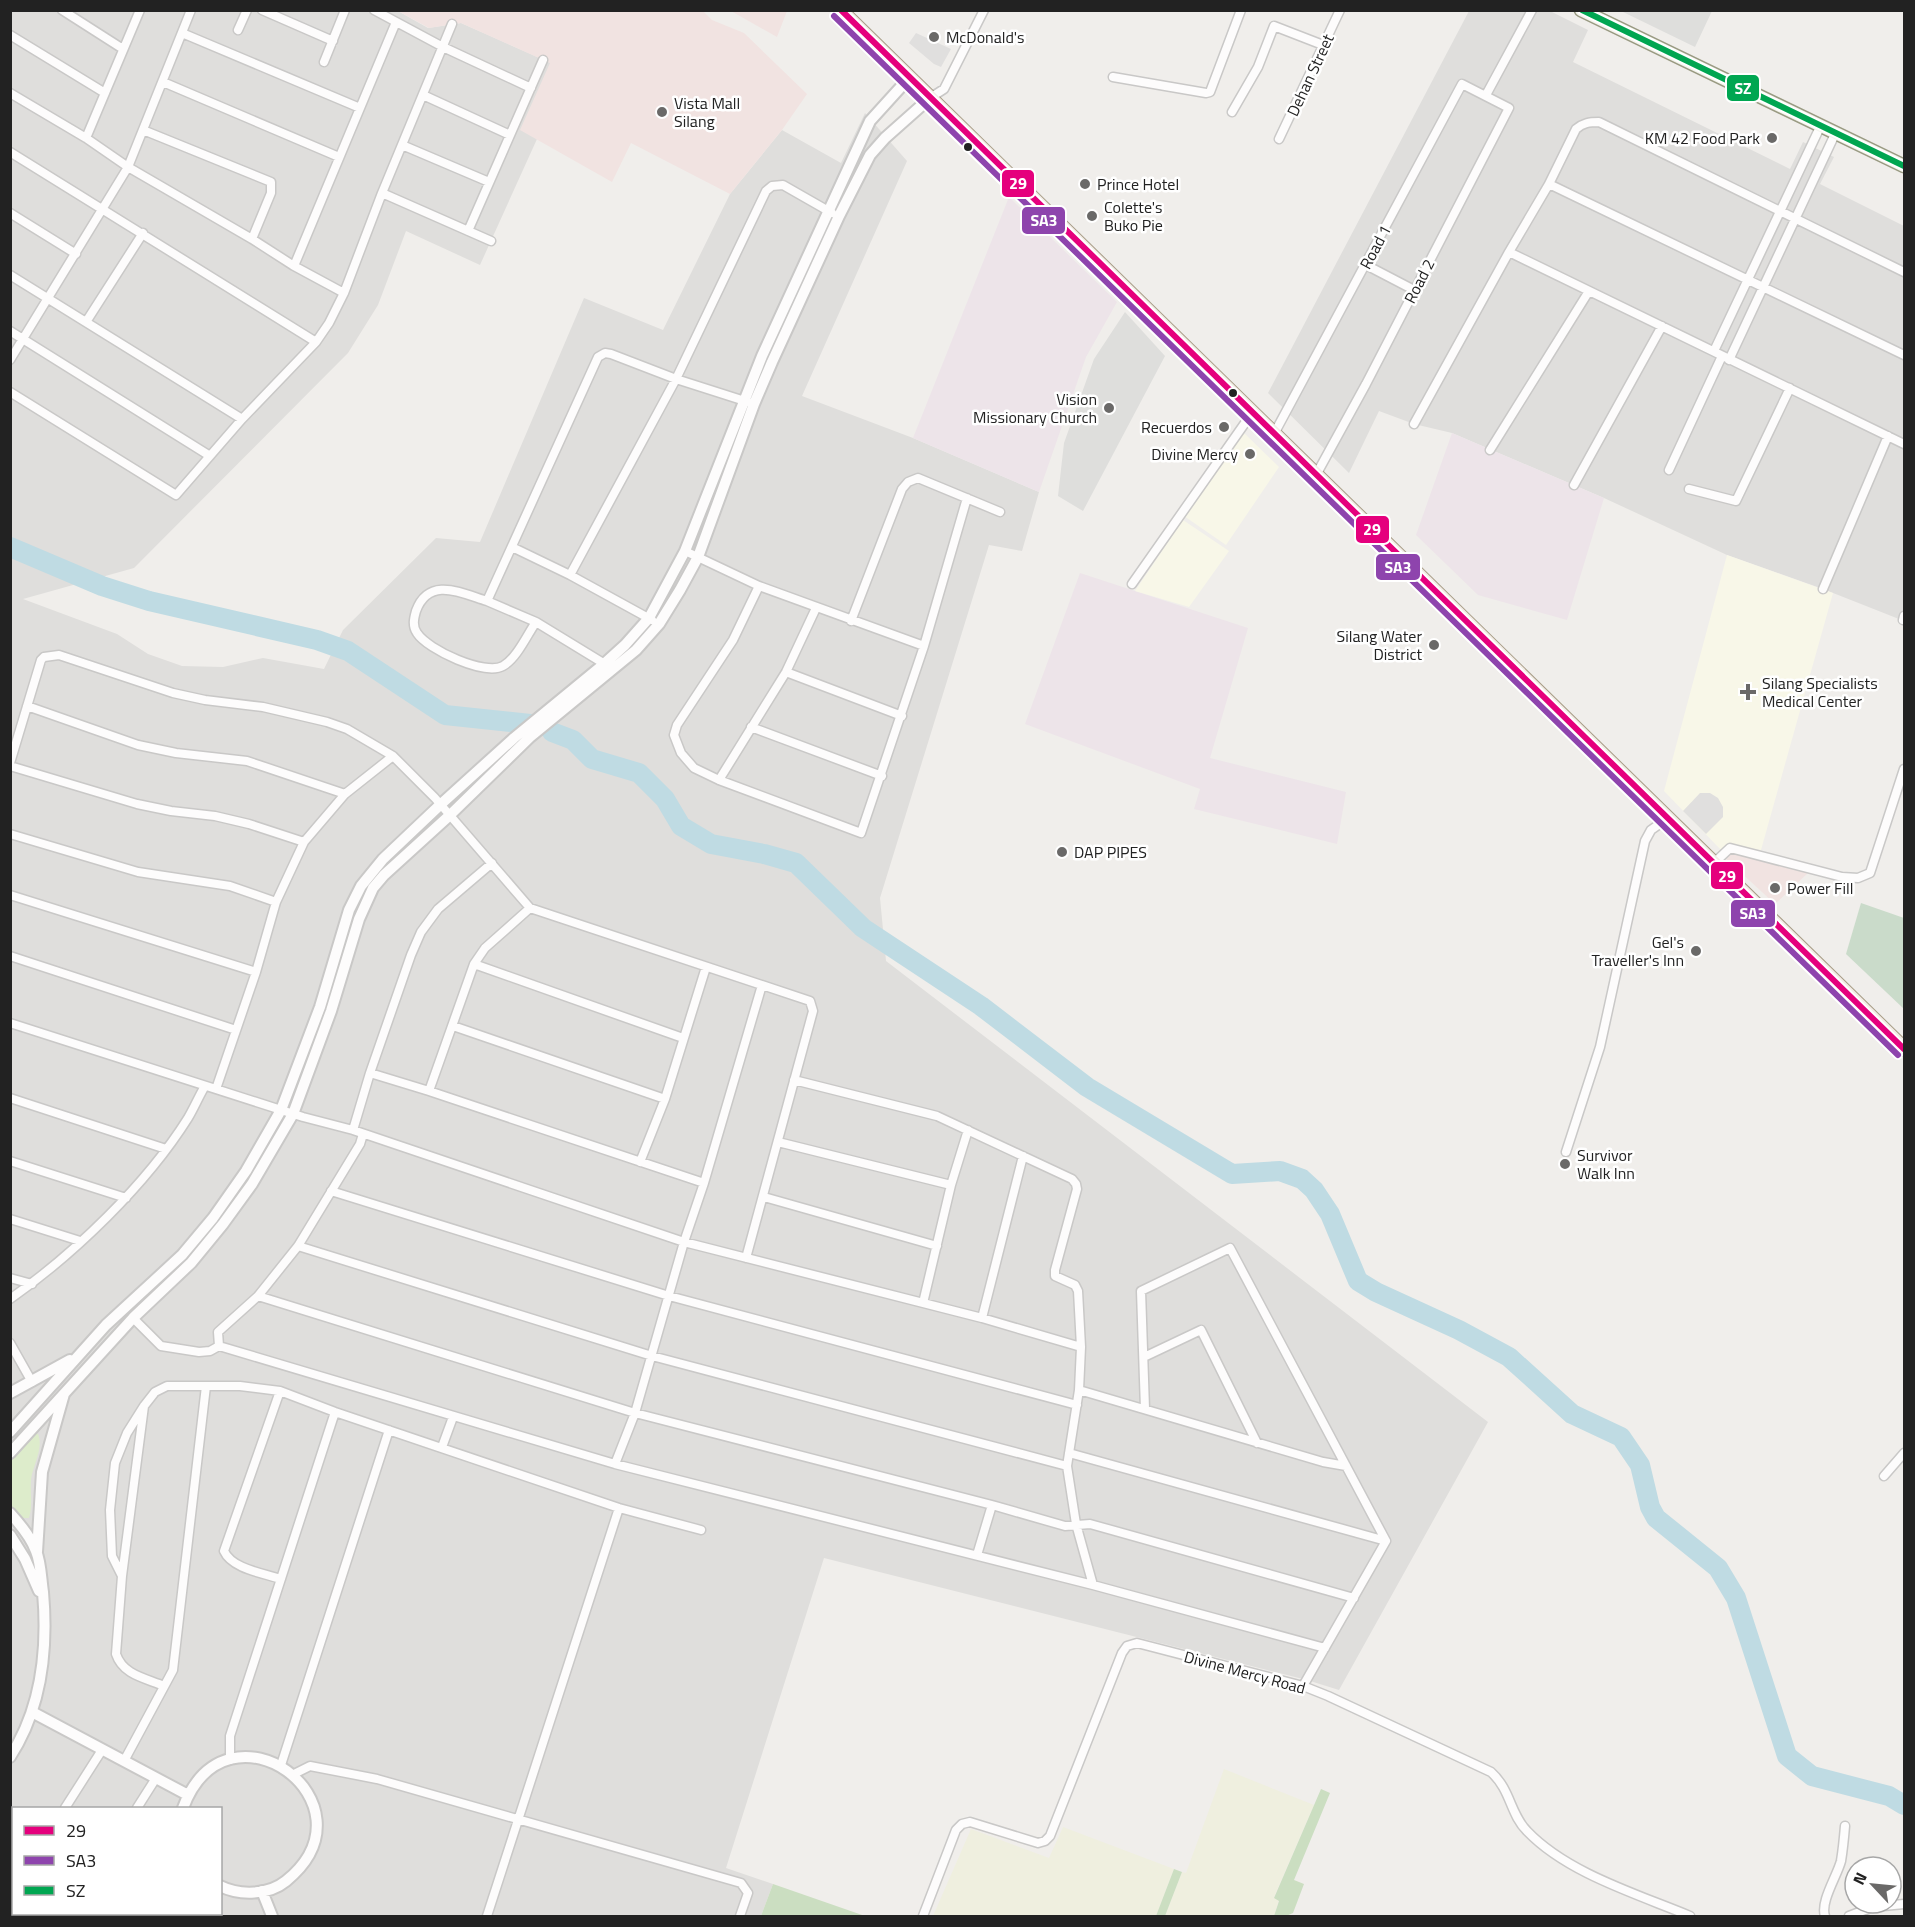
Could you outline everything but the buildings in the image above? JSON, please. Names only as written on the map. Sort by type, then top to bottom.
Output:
[{"type":"main road","points":[[840,10],[1905,1049]]},
{"type":"main road","points":[[1581,10],[1905,166]]},
{"type":"street","points":[[62,10],[123,49]]},
{"type":"street","points":[[86,138],[140,10]]},
{"type":"street","points":[[10,360],[128,167],[191,10]]},
{"type":"street","points":[[238,30],[247,10]]},
{"type":"street","points":[[262,10],[333,41]]},
{"type":"street","points":[[324,62],[345,10]]},
{"type":"street","points":[[374,10],[443,47],[531,88]]},
{"type":"street","points":[[10,1432],[106,1325],[182,1256],[213,1218],[246,1171],[281,1110],[320,1006],[349,910],[361,886],[383,859],[440,805],[608,667],[625,645],[654,621],[680,590],[698,557],[749,402],[870,155],[885,138],[930,98],[944,89],[984,10]]},
{"type":"street","points":[[1113,77],[1210,92],[1241,10]]},
{"type":"street","name":"Dehan Street","points":[[1279,139],[1340,10]]},
{"type":"street","points":[[1486,95],[1532,10]]},
{"type":"street","points":[[294,266],[396,22]]},
{"type":"street","points":[[10,392],[176,495],[243,419],[316,342],[329,323],[344,293],[382,193],[452,24]]},
{"type":"street","points":[[1232,112],[1258,67],[1274,26],[1323,45]]},
{"type":"street","points":[[182,33],[360,108]]},
{"type":"street","points":[[10,35],[105,93]]},
{"type":"street","points":[[468,231],[543,60]]},
{"type":"street","points":[[654,621],[749,402],[828,210],[870,121],[909,78]]},
{"type":"street","points":[[163,82],[339,157]]},
{"type":"street","name":"Road 1","points":[[1274,434],[1462,84],[1486,95]]},
{"type":"street","points":[[10,93],[86,138],[128,167],[294,266],[344,293]]},
{"type":"street","points":[[423,95],[510,135]]},
{"type":"street","name":"Road 2","points":[[1316,475],[1366,384],[1509,108],[1486,95]]},
{"type":"street","points":[[1414,424],[1549,184],[1576,129],[1582,124],[1599,122],[1905,272]]},
{"type":"street","points":[[1722,356],[1748,280],[1821,125]]},
{"type":"street","points":[[143,130],[271,182],[271,193],[252,239]]},
{"type":"street","points":[[1669,470],[1722,356],[1763,287],[1836,132]]},
{"type":"street","points":[[402,145],[489,182]]},
{"type":"street","points":[[10,152],[104,208],[316,342]]},
{"type":"street","points":[[1549,184],[1905,355]]},
{"type":"street","points":[[570,575],[676,379],[766,191],[772,186],[783,185],[839,216]]},
{"type":"street","points":[[382,193],[491,241]]},
{"type":"street","points":[[10,213],[76,254]]},
{"type":"street","points":[[86,322],[143,233]]},
{"type":"street","points":[[1509,252],[1905,444]]},
{"type":"street","points":[[1366,265],[1414,290]]},
{"type":"street","points":[[10,275],[243,419]]},
{"type":"street","points":[[1490,450],[1589,291]]},
{"type":"street","points":[[1574,485],[1662,326]]},
{"type":"street","points":[[10,330],[210,456]]},
{"type":"street","points":[[487,601],[598,357],[604,353],[611,354],[676,379],[749,402]]},
{"type":"street","points":[[1689,489],[1736,501],[1790,388]]},
{"type":"street","points":[[1132,584],[1252,413]]},
{"type":"street","points":[[1823,589],[1888,436]]},
{"type":"street","points":[[851,621],[902,489],[908,482],[918,478],[1000,512]]},
{"type":"street","points":[[759,586],[733,640],[677,724],[674,735],[681,753],[694,768],[719,780],[861,833],[902,716],[967,498]]},
{"type":"street","points":[[512,547],[570,575],[654,621]]},
{"type":"street","points":[[685,551],[759,586],[924,646]]},
{"type":"street","points":[[536,622],[505,665],[495,669],[470,664],[446,655],[415,632],[413,621],[417,608],[428,593],[442,589],[487,601],[536,622],[608,667]]},
{"type":"street","points":[[719,780],[786,672],[816,608]]},
{"type":"street","points":[[304,842],[249,824],[215,816],[137,804],[10,764],[41,660],[50,655],[58,655],[173,693],[263,707],[347,729],[393,756],[450,815],[530,908],[810,1001],[813,1011],[746,1258]]},
{"type":"street","points":[[786,672],[902,716]]},
{"type":"street","points":[[27,706],[138,745],[176,753],[247,761],[345,794]]},
{"type":"street","points":[[752,727],[882,776]]},
{"type":"street","points":[[10,1453],[133,1318],[191,1263],[252,1184],[293,1114],[331,1011],[366,902],[373,888],[384,875],[450,815],[528,733]]},
{"type":"street","points":[[216,1089],[256,972],[276,902],[304,842],[345,794],[393,756]]},
{"type":"street","points":[[1714,863],[1730,848],[1842,877],[1858,878],[1870,873],[1905,769]]},
{"type":"street","points":[[1566,1152],[1600,1047],[1645,841],[1652,830],[1668,818]]},
{"type":"street","points":[[10,834],[138,872],[230,886],[276,902]]},
{"type":"street","points":[[353,1130],[370,1074],[421,932],[438,909],[492,864]]},
{"type":"street","points":[[10,895],[256,972]]},
{"type":"street","points":[[429,1091],[474,964],[485,948],[530,908]]},
{"type":"street","points":[[10,956],[236,1030]]},
{"type":"street","points":[[474,964],[683,1038]]},
{"type":"street","points":[[640,1162],[665,1099],[706,967]]},
{"type":"street","points":[[615,1464],[635,1413],[762,985]]},
{"type":"street","points":[[10,1023],[293,1114],[353,1130],[684,1242],[982,1318],[1081,1347]]},
{"type":"street","points":[[453,1026],[665,1099]]},
{"type":"street","points":[[370,1074],[429,1091],[704,1183]]},
{"type":"street","points":[[794,1080],[937,1116],[1072,1179],[1076,1184],[1077,1189],[1055,1276],[1078,1287],[1081,1347],[1079,1390],[1067,1466],[1076,1524],[1093,1585]]},
{"type":"street","points":[[10,1299],[32,1284],[126,1198],[188,1118],[205,1086]]},
{"type":"street","points":[[10,1098],[166,1149]]},
{"type":"street","points":[[923,1303],[951,1185],[968,1130]]},
{"type":"street","points":[[219,1346],[218,1332],[258,1296],[298,1246],[360,1143],[363,1134]]},
{"type":"street","points":[[778,1142],[951,1185]]},
{"type":"street","points":[[982,1318],[1023,1156]]},
{"type":"street","points":[[10,1161],[126,1198]]},
{"type":"street","points":[[331,1191],[669,1296],[1077,1405]]},
{"type":"street","points":[[764,1197],[937,1246]]},
{"type":"street","points":[[10,1219],[80,1241]]},
{"type":"street","points":[[298,1246],[652,1356],[1067,1466]]},
{"type":"street","points":[[1145,1409],[1141,1291],[1230,1248],[1386,1541]]},
{"type":"street","points":[[10,1278],[32,1284]]},
{"type":"street","points":[[258,1296],[635,1413],[1065,1526],[1090,1524],[1354,1598]]},
{"type":"street","points":[[133,1318],[161,1346],[199,1352],[210,1352],[219,1346]]},
{"type":"street","points":[[1144,1357],[1201,1330],[1257,1443]]},
{"type":"street","points":[[10,1343],[32,1382]]},
{"type":"street","points":[[219,1346],[615,1464],[1093,1585],[1325,1648]]},
{"type":"street","points":[[10,1393],[78,1356]]},
{"type":"street","points":[[122,1576],[112,1556],[110,1510],[115,1463],[127,1433],[144,1406],[155,1392],[167,1386],[240,1386],[280,1390],[335,1412],[620,1508],[700,1530]]},
{"type":"street","points":[[124,1761],[173,1670],[206,1386]]},
{"type":"street","points":[[10,1757],[32,1712],[43,1662],[45,1636],[37,1552],[42,1472],[65,1390]]},
{"type":"street","points":[[280,1390],[224,1551],[226,1557],[235,1563],[281,1579]]},
{"type":"street","points":[[1079,1390],[1323,1462],[1346,1466]]},
{"type":"street","points":[[144,1406],[122,1576],[116,1654],[119,1665],[129,1672],[164,1686]]},
{"type":"street","points":[[230,1760],[230,1736],[335,1412]]},
{"type":"street","points":[[442,1447],[453,1417]]},
{"type":"street","points":[[281,1765],[389,1430]]},
{"type":"street","points":[[1069,1453],[1386,1541]]},
{"type":"street","points":[[1884,1476],[1905,1453]]},
{"type":"street","points":[[977,1555],[992,1505]]},
{"type":"street","points":[[487,1917],[620,1508]]},
{"type":"street","points":[[10,1513],[22,1526],[37,1552]]},
{"type":"street","points":[[10,1535],[25,1559],[43,1600]]},
{"type":"street","points":[[1303,1686],[1386,1541]]},
{"type":"street","name":"Divine Mercy Road","points":[[923,1917],[957,1830],[962,1824],[970,1822],[1038,1843],[1050,1836],[1122,1653],[1127,1646],[1137,1643],[1303,1686],[1491,1772],[1501,1780],[1524,1828],[1540,1844],[1564,1861],[1690,1917]]},
{"type":"street","points":[[32,1712],[188,1795]]},
{"type":"street","points":[[65,1807],[102,1750]]},
{"type":"street","points":[[184,1807],[196,1783],[217,1765],[230,1760],[256,1758],[281,1765],[294,1774],[307,1791],[315,1810],[316,1832],[310,1852],[299,1870],[282,1884],[262,1891],[244,1893],[222,1887]]},
{"type":"street","points":[[294,1774],[310,1766],[377,1779],[741,1883],[748,1893],[740,1917]]},
{"type":"street","points":[[138,1807],[156,1778]]},
{"type":"street","points":[[1825,1917],[1823,1912],[1840,1862],[1845,1826]]},
{"type":"street","points":[[262,1891],[272,1917]]},
{"type":"street","points":[[1850,1917],[1873,1908],[1905,1904]]},
{"type":"shaded area","points":[[11,11],[398,11],[428,28],[461,23],[551,63],[521,129],[537,139],[480,265],[406,231],[378,305],[348,353],[134,568],[23,599],[117,634],[148,654],[182,666],[223,667],[263,658],[324,669],[343,630],[436,538],[480,542],[584,298],[663,330],[730,194],[782,130],[841,163],[865,113],[907,161],[802,396],[913,438],[1039,492],[1022,551],[989,545],[880,898],[886,961],[1488,1422],[1339,1690],[824,1558],[726,1868],[773,1884],[761,1916],[11,1916]]},
{"type":"shaded area","name":"Vista Mall Silang","points":[[398,11],[703,11],[712,20],[744,33],[807,94],[782,130],[730,194],[631,143],[612,182],[520,130],[550,63],[461,23],[429,28]]},
{"type":"shaded area","points":[[731,11],[787,11],[777,37]]},
{"type":"shaded area","points":[[1469,11],[1550,11],[1588,30],[1573,62],[1790,169],[1803,142],[1834,157],[1820,184],[1904,226],[1904,621],[1727,555],[1604,498],[1452,433],[1414,424],[1379,411],[1349,473],[1268,393]]},
{"type":"shaded area","points":[[1621,11],[1712,11],[1695,47]]},
{"type":"shaded area","points":[[916,33],[951,49],[941,67],[909,43]]},
{"type":"shaded area","points":[[1009,197],[1117,302],[1086,357],[1039,492],[913,438]]},
{"type":"shaded area","points":[[1125,312],[1165,356],[1083,511],[1058,496],[1064,443],[1094,359]]},
{"type":"shaded area","points":[[1242,431],[1279,467],[1226,545],[1184,516]]},
{"type":"shaded area","points":[[1452,433],[1604,498],[1567,620],[1478,595],[1416,535]]},
{"type":"shaded area","points":[[1183,520],[1229,551],[1189,607],[1135,591]]},
{"type":"shaded area","name":"Silang Specialists Medical Center","points":[[1727,555],[1833,593],[1761,850],[1729,845],[1721,850],[1664,791]]},
{"type":"shaded area","points":[[1080,573],[1248,628],[1210,758],[1346,792],[1337,844],[1194,809],[1200,789],[1025,724]]},
{"type":"shaded area","points":[[1700,793],[1710,793],[1718,798],[1723,807],[1723,817],[1706,834],[1683,811]]},
{"type":"shaded area","name":"Power Fill","points":[[1736,852],[1809,872],[1775,904],[1725,858],[1730,853]]},
{"type":"green space","points":[[1861,903],[1904,918],[1904,1009],[1846,954]]},
{"type":"green space","points":[[32,1432],[38,1434],[40,1445],[31,1480],[29,1518],[22,1518],[11,1506],[10,1456]]},
{"type":"green space","points":[[1224,1769],[1314,1805],[1274,1897],[1279,1900],[1274,1916],[1165,1916],[1182,1872],[1186,1873]]},
{"type":"green space","points":[[1321,1789],[1330,1793],[1294,1880],[1304,1884],[1293,1913],[1286,1916],[1274,1916],[1279,1901],[1274,1898]]},
{"type":"green space","points":[[1063,1827],[1174,1869],[1156,1916],[933,1916],[971,1829],[1049,1858]]},
{"type":"green space","points":[[1174,1869],[1182,1872],[1165,1916],[1156,1916]]},
{"type":"green space","points":[[773,1884],[865,1916],[761,1916]]},
{"type":"waterway","points":[[10,547],[102,586],[149,601],[317,640],[348,651],[445,715],[530,724]]},
{"type":"waterway","points":[[552,732],[573,740],[592,759],[639,773],[665,799],[681,826],[711,844],[764,854],[796,863],[863,928],[981,1006],[1087,1087],[1232,1174],[1280,1171],[1302,1179],[1314,1190],[1330,1214],[1358,1281],[1509,1357],[1572,1414],[1621,1437],[1640,1465],[1650,1507],[1656,1518],[1718,1568],[1736,1598],[1787,1756],[1812,1776],[1889,1796],[1904,1805]]},
{"type":"transit line","name":"29","points":[[841,10],[1904,1049]]},
{"type":"transit line","name":"SZ","points":[[1582,10],[1904,166]]},
{"type":"transit line","name":"SA3","points":[[834,16],[1898,1055]]},
{"type":"place","name":"McDonald's","points":[[934,37]]},
{"type":"place","name":"Vista Mall Silang","points":[[662,112]]},
{"type":"place","name":"KM 42 Food Park","points":[[1772,138]]},
{"type":"place","name":"Prince Hotel","points":[[1085,184]]},
{"type":"place","name":"Colette's Buko Pie","points":[[1092,216]]},
{"type":"place","name":"Vision Missionary Church","points":[[1109,408]]},
{"type":"place","name":"Recuerdos","points":[[1224,427]]},
{"type":"place","name":"Divine Mercy","points":[[1250,454]]},
{"type":"place","name":"Silang Water District","points":[[1434,645]]},
{"type":"place","name":"Silang Specialists Medical Center","points":[[1748,692]]},
{"type":"place","name":"DAP PIPES","points":[[1062,852]]},
{"type":"place","name":"Power Fill","points":[[1775,888]]},
{"type":"place","name":"Gel's Traveller's Inn","points":[[1696,951]]},
{"type":"place","name":"Survivor Walk Inn","points":[[1565,1164]]}]
